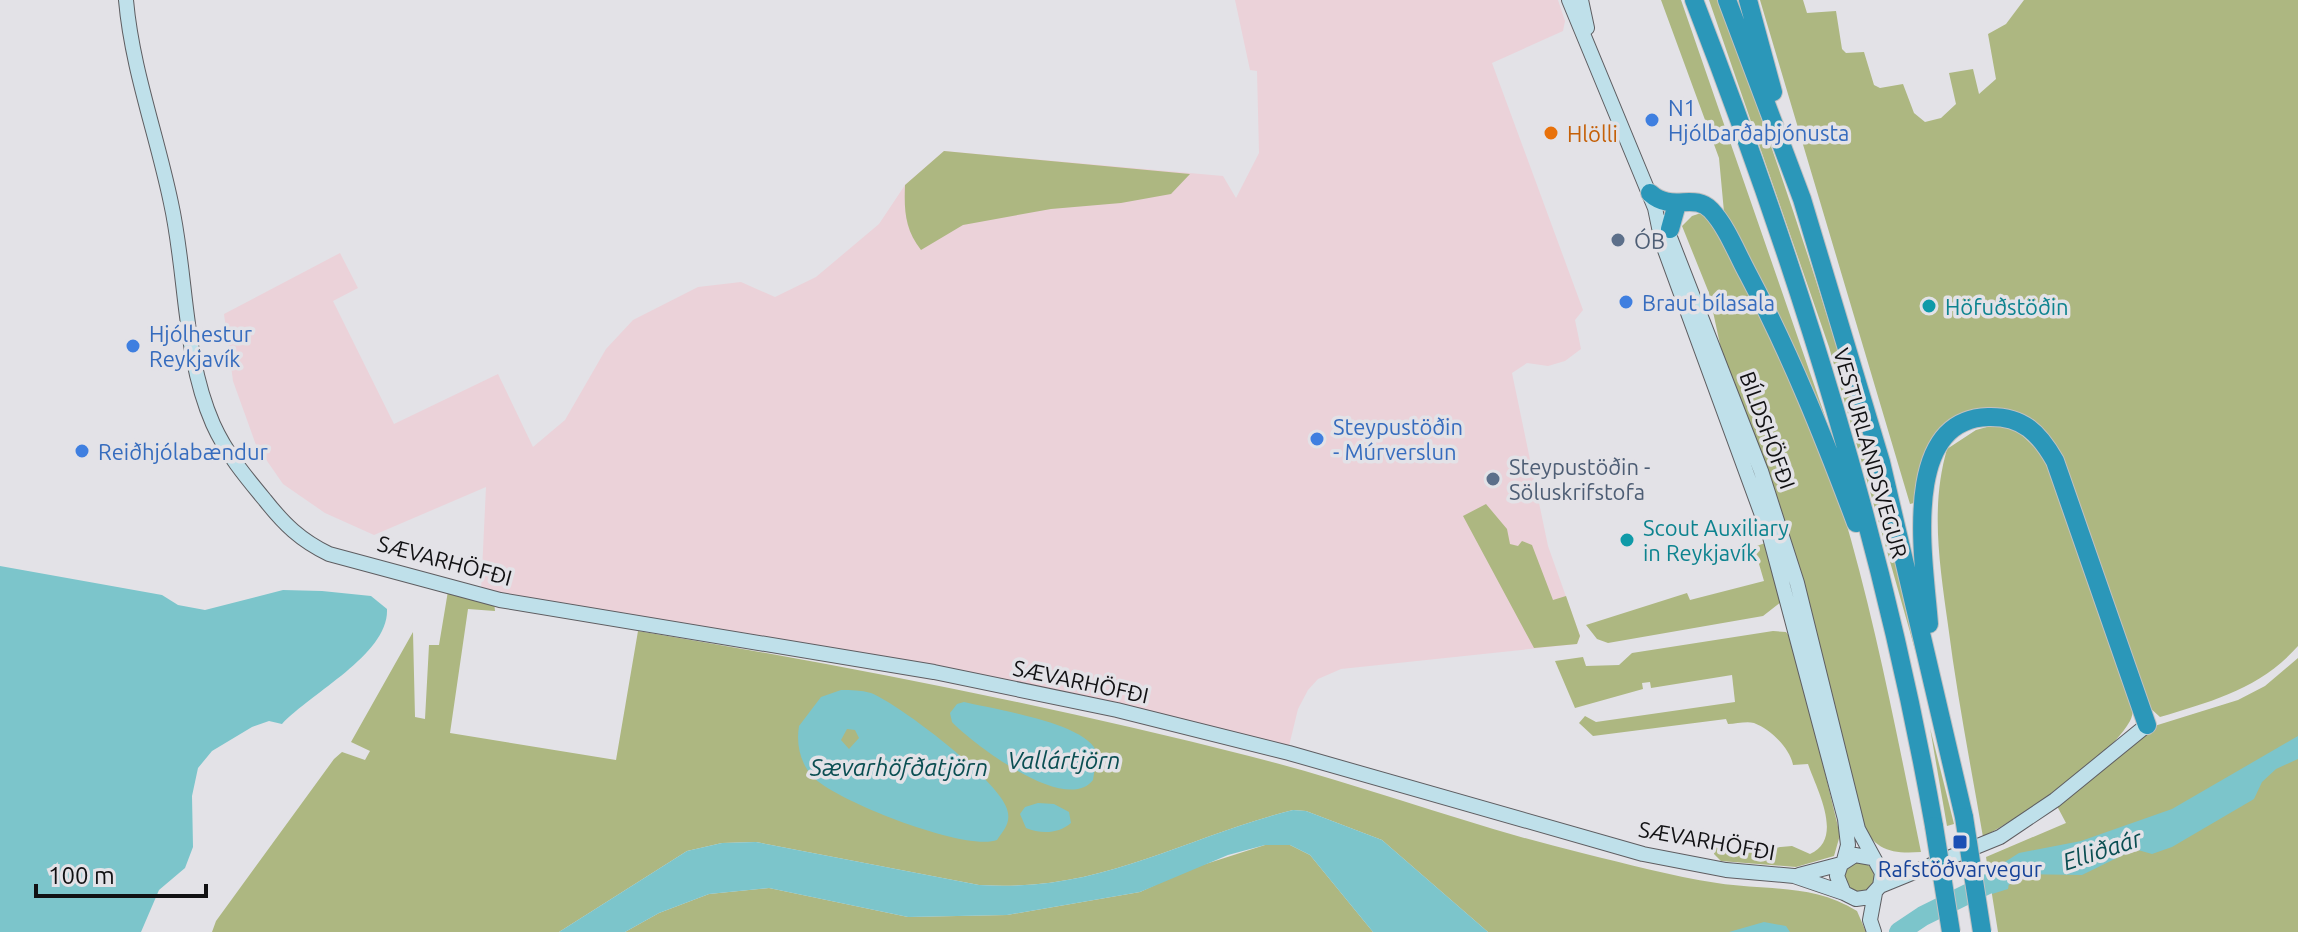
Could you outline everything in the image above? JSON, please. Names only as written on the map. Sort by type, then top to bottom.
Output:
[{"type":"highway","name":"VESTURLANDSVEGUR","points":[[1694,0],[1780,231],[1813,333],[1890,610],[1934,826],[1951,932]]},
{"type":"highway","name":"VESTURLANDSVEGUR","points":[[1727,0],[1802,199],[1881,462],[1964,817],[1982,932]]},
{"type":"highway","points":[[1748,0],[1802,199]]},
{"type":"highway","points":[[1652,201],[1667,205],[1696,202],[1713,211],[1765,306],[1811,403],[1890,610]]},
{"type":"highway","points":[[1670,229],[1677,204]]},
{"type":"highway","points":[[1933,674],[1923,526],[1924,482],[1931,458],[1951,431],[1967,421],[2008,417],[2035,431],[2055,461],[2147,725]]},
{"type":"street","name":"SÆVARHÖFÐI","points":[[126,0],[135,60],[178,232],[201,389],[229,455],[264,500],[351,557],[500,600],[920,670],[1079,701],[1289,753],[1643,854],[1726,870],[1794,876],[1847,895]]},
{"type":"street","name":"BÍLDSHÖFÐI","points":[[1569,0],[1589,40],[1652,201],[1662,242],[1745,461],[1785,583],[1845,819],[1848,845],[1837,876],[1872,928]]},
{"type":"street","name":"BÍLDSHÖFÐI","points":[[1581,0],[1589,40]]},
{"type":"street","name":"BÍLDSHÖFÐI","points":[[1652,201],[1670,229],[1781,534],[1858,829],[1882,873],[1872,928]]},
{"type":"street","points":[[1847,895],[1863,899],[1921,868],[1987,845],[2024,823],[2147,725]]},
{"type":"street","points":[[1842,862],[1861,854],[1874,860],[1921,868]]},
{"type":"street","name":"SÆVARHÖFÐI","points":[[1794,876],[1842,862]]},
{"type":"shaded area","points":[[1235,0],[1558,0],[1565,21],[1563,31],[1492,63],[1583,310],[1575,320],[1581,349],[1565,361],[1548,366],[1527,363],[1512,373],[1548,546],[1580,636],[1577,644],[1341,669],[1318,679],[1308,690],[1298,709],[1288,750],[1078,699],[481,592],[486,487],[374,535],[325,513],[283,484],[256,445],[233,381],[224,314],[340,253],[358,288],[333,301],[394,424],[498,374],[533,447],[565,420],[606,349],[633,320],[698,287],[741,282],[775,297],[816,277],[879,224],[905,185],[944,151],[1223,176],[1236,198],[1259,153],[1257,71],[1250,70]]},
{"type":"green space","points":[[1661,0],[1681,0],[1826,419],[1747,252],[1724,212],[1719,158]]},
{"type":"green space","points":[[1709,0],[1719,0],[1829,322],[1896,555],[1915,635],[1916,653],[1829,347]]},
{"type":"green space","points":[[1760,0],[1803,0],[1807,13],[1836,11],[1842,49],[1846,53],[1864,52],[1874,85],[1880,88],[1903,84],[1914,113],[1925,122],[1941,118],[1956,104],[1949,73],[1973,69],[1979,94],[1996,79],[1988,34],[2006,24],[2024,0],[2298,0],[2298,646],[2268,673],[2234,692],[2160,717],[2149,707],[2109,591],[2024,416],[1990,410],[1957,418],[1918,502],[1910,504]]},
{"type":"green space","points":[[944,151],[1190,174],[1171,194],[1121,203],[1051,209],[963,225],[921,250],[907,219],[905,185]]},
{"type":"green space","points":[[1701,213],[1713,225],[1777,337],[1817,433],[1837,492],[1869,610],[1921,852],[1885,849],[1872,839],[1862,822],[1783,519],[1721,349],[1709,293],[1682,226],[1692,216]]},
{"type":"green space","points":[[1994,425],[2014,428],[2051,462],[2134,696],[2130,721],[2104,752],[2042,800],[1983,837],[1952,652],[1940,559],[1938,515],[1947,449],[1976,430]]},
{"type":"green space","points":[[1486,504],[1507,529],[1510,544],[1518,546],[1522,541],[1532,545],[1553,600],[1566,596],[1580,636],[1577,644],[1534,648],[1463,516]]},
{"type":"green space","points":[[1768,542],[1781,602],[1763,616],[1608,643],[1597,639],[1586,625],[1687,593],[1690,600],[1764,581],[1754,547]]},
{"type":"green space","points":[[448,591],[494,601],[495,611],[468,609],[450,733],[616,760],[638,631],[868,672],[1098,720],[1291,767],[1498,830],[1632,865],[1717,883],[1823,896],[1857,911],[1866,932],[1488,932],[1382,840],[1306,811],[1293,810],[1140,861],[1064,881],[979,885],[756,842],[722,843],[687,851],[559,932],[212,932],[216,921],[334,759],[342,752],[365,760],[370,751],[351,742],[413,632],[415,717],[425,719],[429,645],[439,645]]},
{"type":"green space","points":[[1773,631],[1786,632],[1793,641],[1840,835],[1834,856],[1796,867],[1721,861],[1714,854],[1715,847],[1728,852],[1792,846],[1810,854],[1820,847],[1826,837],[1825,812],[1808,764],[1793,765],[1784,746],[1760,726],[1751,722],[1728,724],[1726,719],[1593,736],[1579,723],[1585,716],[1596,722],[1735,702],[1732,675],[1651,688],[1650,682],[1642,683],[1643,689],[1575,708],[1555,661],[1583,657],[1586,666],[1619,665],[1632,653]]},
{"type":"green space","points":[[2298,658],[2298,932],[1998,932],[1986,857],[2066,823],[2057,806],[2148,728],[2238,700],[2265,686]]},
{"type":"green space","points":[[1930,728],[1954,824],[1947,826]]},
{"type":"green space","points":[[1265,845],[1290,845],[1310,855],[1373,932],[625,932],[659,913],[709,894],[769,888],[908,917],[1007,915],[1140,892],[1190,869]]},
{"type":"green space","points":[[1859,862],[1870,866],[1874,877],[1870,888],[1859,892],[1848,888],[1844,877],[1848,866]]},
{"type":"water","points":[[0,566],[162,595],[178,605],[205,610],[283,590],[371,596],[387,609],[384,626],[363,657],[282,724],[269,721],[252,727],[212,751],[198,768],[192,796],[193,847],[185,868],[159,890],[141,932],[0,932]]},
{"type":"water","name":"Sævarhöfðatjörn","points":[[841,690],[871,693],[904,712],[949,746],[1002,800],[1008,821],[997,840],[981,842],[931,832],[847,799],[813,777],[802,759],[798,733],[799,726],[821,697]],"holes":[[[847,729],[855,730],[859,738],[849,749],[841,740]]]},
{"type":"water","name":"Vallártjörn","points":[[964,702],[1039,719],[1078,734],[1091,743],[1097,754],[1093,780],[1080,788],[1063,789],[1043,783],[999,760],[952,722],[950,713],[957,704]]},
{"type":"water","points":[[2298,736],[2298,759],[2276,769],[2262,782],[2254,799],[2172,847],[2152,854],[2138,850],[2127,853],[2082,875],[2021,874],[2009,883],[2008,889],[1992,894],[1989,872],[2019,853],[2081,841],[2172,809]]},
{"type":"water","points":[[1038,803],[1054,804],[1069,812],[1071,823],[1049,832],[1026,828],[1020,814],[1025,807]]},
{"type":"water","points":[[1293,810],[1306,811],[1382,840],[1488,932],[1373,932],[1310,855],[1290,845],[1265,845],[1228,855],[1140,892],[1007,915],[908,917],[769,888],[709,894],[659,913],[625,932],[559,932],[687,851],[722,843],[756,842],[979,885],[1023,885],[1064,881],[1102,872]]},
{"type":"water","points":[[1764,922],[1786,926],[1790,932],[1729,932]]},
{"type":"waterway","name":"Elliðaár","points":[[1899,932],[1923,916],[2012,872]]},
{"type":"place","name":"N1 Hjólbarðaþjónusta","points":[[1652,120]]},
{"type":"place","name":"Hlölli","points":[[1551,133]]},
{"type":"place","name":"ÓB","points":[[1618,240]]},
{"type":"place","name":"Braut bílasala","points":[[1626,302]]},
{"type":"place","name":"Höfuðstöðin","points":[[1929,306]]},
{"type":"place","name":"Hjólhestur Reykjavík","points":[[133,346]]},
{"type":"place","name":"Steypustöðin - Múrverslun","points":[[1317,439]]},
{"type":"place","name":"Reiðhjólabændur","points":[[82,451]]},
{"type":"place","name":"Steypustöðin - Söluskrifstofa","points":[[1493,479]]},
{"type":"place","name":"Scout Auxiliary in Reykjavík","points":[[1627,540]]},
{"type":"place","name":"Rafstöðvarvegur","points":[[1960,842]]}]
